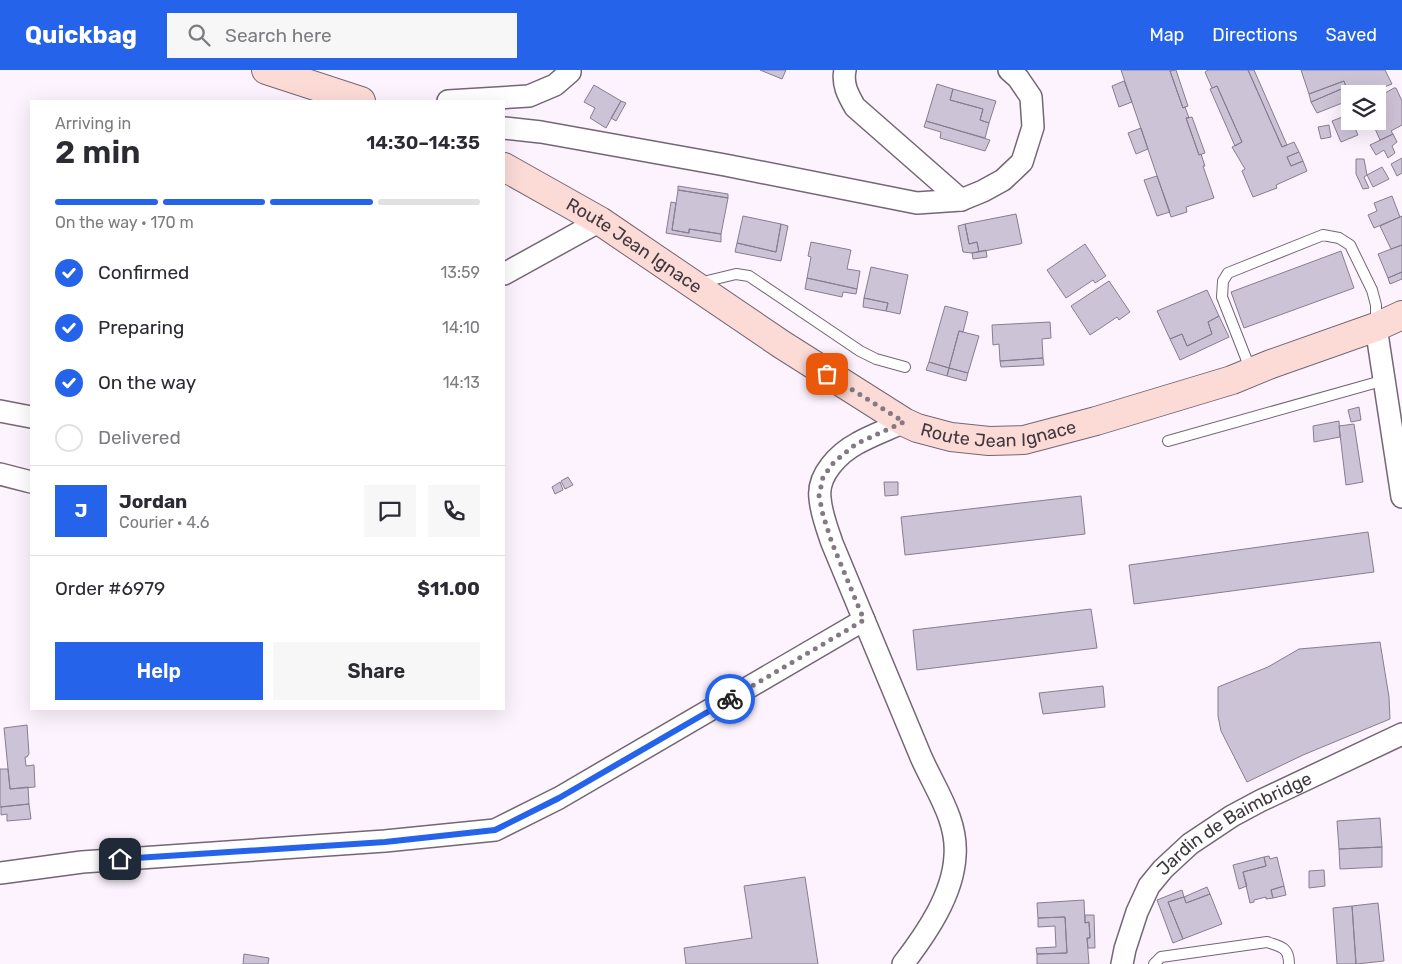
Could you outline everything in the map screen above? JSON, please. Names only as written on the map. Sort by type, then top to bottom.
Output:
[{"type":"street","points":[[266,70],[358,100]]},
{"type":"street","points":[[464,100],[529,96],[555,85],[570,70]]},
{"type":"street","points":[[845,70],[846,93],[855,107],[961,200]]},
{"type":"street","points":[[505,128],[541,132],[726,165],[917,203],[961,200],[1003,180],[1022,162],[1033,127],[1031,97],[1018,78],[1009,70]]},
{"type":"street","name":"Route Jean Ignace","points":[[505,168],[600,221],[781,344],[904,422],[917,428],[951,437],[989,441],[1024,440],[1113,416],[1232,380],[1376,327],[1402,315]]},
{"type":"street","points":[[505,273],[600,221]]},
{"type":"street","points":[[1376,327],[1402,495]]},
{"type":"street","points":[[0,411],[30,417]]},
{"type":"street","points":[[902,964],[933,918],[950,887],[956,855],[954,832],[947,811],[922,760],[832,543],[819,496],[823,477],[834,462],[856,444],[904,422]]},
{"type":"street","points":[[0,474],[30,482]]},
{"type":"street","points":[[0,873],[82,862],[385,842],[495,830],[559,798],[864,620]]},
{"type":"street","name":"Jardin de Baimbridge","points":[[1122,964],[1137,912],[1149,886],[1162,869],[1190,844],[1232,816],[1260,801],[1402,734]]},
{"type":"lane","points":[[1251,372],[1222,297],[1223,281],[1228,273],[1323,235],[1339,238],[1350,245],[1372,290],[1376,305],[1376,327]]},
{"type":"lane","points":[[693,285],[736,274],[749,276],[860,351],[876,359],[905,367]]},
{"type":"lane","points":[[1168,441],[1384,380]]},
{"type":"lane","points":[[1154,964],[1162,957],[1267,942],[1282,948],[1288,955],[1288,964]]},
{"type":"building","points":[[760,70],[786,70],[782,79]]},
{"type":"building","points":[[1121,70],[1172,70],[1170,71],[1183,108],[1185,107],[1189,118],[1186,118],[1199,155],[1201,154],[1214,198],[1186,207],[1187,212],[1171,217]]},
{"type":"building","points":[[1176,70],[1188,106],[1183,108],[1170,71]]},
{"type":"building","points":[[1208,70],[1248,70],[1282,147],[1294,142],[1299,152],[1287,157],[1291,166],[1303,161],[1307,171],[1276,185],[1277,188],[1253,197],[1242,171],[1245,169],[1232,147],[1242,142],[1217,86],[1212,88],[1205,72]]},
{"type":"building","points":[[1248,70],[1254,70],[1287,145],[1282,147]]},
{"type":"building","points":[[1301,70],[1385,70],[1392,84],[1386,86],[1345,85],[1344,81],[1309,94]]},
{"type":"building","points":[[1124,81],[1132,102],[1119,107],[1112,86]]},
{"type":"building","points":[[1344,81],[1345,85],[1341,85],[1341,89],[1311,102],[1309,94]]},
{"type":"building","points":[[937,84],[953,89],[950,100],[983,109],[980,120],[989,123],[985,138],[926,121]]},
{"type":"building","points":[[594,85],[621,101],[606,128],[590,118],[595,108],[584,102]]},
{"type":"building","points":[[1217,86],[1242,142],[1235,146],[1210,89]]},
{"type":"building","points":[[1396,88],[1402,101],[1402,125],[1391,131],[1393,134],[1380,140],[1376,130],[1386,130],[1386,92]]},
{"type":"building","points":[[953,89],[996,101],[989,123],[980,120],[983,109],[950,100]]},
{"type":"building","points":[[1341,89],[1341,104],[1317,113],[1311,102]]},
{"type":"building","points":[[621,101],[626,103],[616,121],[611,118]]},
{"type":"building","points":[[1192,117],[1205,153],[1199,155],[1186,118]]},
{"type":"building","points":[[1341,118],[1341,130],[1356,130],[1358,135],[1341,142],[1332,121]]},
{"type":"building","points":[[926,121],[990,140],[985,151],[940,138],[941,132],[924,127]]},
{"type":"building","points":[[1329,125],[1331,137],[1321,139],[1318,127]]},
{"type":"building","points":[[1141,128],[1148,149],[1136,154],[1128,133]]},
{"type":"building","points":[[1393,134],[1397,142],[1392,146],[1395,153],[1388,158],[1384,150],[1376,155],[1370,145]]},
{"type":"building","points":[[1299,152],[1303,161],[1291,166],[1287,157]]},
{"type":"building","points":[[1402,158],[1402,173],[1397,176],[1391,164]]},
{"type":"building","points":[[1356,159],[1364,159],[1367,175],[1364,177],[1369,188],[1363,189],[1356,174]]},
{"type":"building","points":[[1382,167],[1389,179],[1373,187],[1367,175]]},
{"type":"building","points":[[1157,176],[1170,212],[1157,216],[1144,180]]},
{"type":"building","points":[[678,186],[728,194],[728,198],[678,190]]},
{"type":"building","points":[[678,190],[728,198],[721,234],[689,229],[689,233],[672,230]]},
{"type":"building","points":[[1392,196],[1400,217],[1374,228],[1368,215],[1377,211],[1374,203]]},
{"type":"building","points":[[671,202],[676,203],[672,230],[689,233],[689,229],[721,234],[721,242],[666,233]]},
{"type":"building","points":[[1016,214],[1022,243],[979,252],[977,242],[969,244],[965,224]]},
{"type":"building","points":[[743,216],[781,224],[776,252],[737,243]]},
{"type":"building","points":[[1402,216],[1402,245],[1391,249],[1380,226]]},
{"type":"building","points":[[781,224],[788,226],[781,261],[735,252],[737,243],[776,252]]},
{"type":"building","points":[[965,224],[969,244],[977,242],[979,252],[963,252],[958,226]]},
{"type":"building","points":[[811,242],[851,250],[847,269],[860,271],[857,289],[807,278],[811,257],[808,256]]},
{"type":"building","points":[[1085,244],[1106,276],[1095,283],[1093,280],[1066,298],[1047,270]]},
{"type":"building","points":[[1402,245],[1402,272],[1388,278],[1378,254]]},
{"type":"building","points":[[986,250],[987,257],[973,259],[972,253]]},
{"type":"building","points":[[1341,251],[1354,288],[1244,328],[1231,292]]},
{"type":"building","points":[[871,267],[908,275],[900,314],[886,311],[888,303],[864,298]]},
{"type":"building","points":[[1402,272],[1402,279],[1390,284],[1388,278]]},
{"type":"building","points":[[807,278],[857,289],[856,294],[843,292],[842,297],[805,289]]},
{"type":"building","points":[[1109,281],[1130,312],[1119,320],[1117,317],[1090,335],[1071,306]]},
{"type":"building","points":[[1207,290],[1219,316],[1208,322],[1212,334],[1187,346],[1182,334],[1170,339],[1157,311]]},
{"type":"building","points":[[864,298],[888,303],[886,311],[863,307]]},
{"type":"building","points":[[945,306],[968,312],[963,332],[959,331],[949,368],[929,362]]},
{"type":"building","points":[[1219,316],[1229,337],[1180,360],[1170,339],[1182,334],[1187,346],[1212,334],[1208,322]]},
{"type":"building","points":[[1050,322],[1051,338],[1042,339],[1043,358],[1000,361],[999,344],[993,345],[992,325]]},
{"type":"building","points":[[959,331],[979,336],[968,373],[949,368]]},
{"type":"building","points":[[1043,358],[1044,365],[1001,367],[1000,361]]},
{"type":"building","points":[[929,362],[949,368],[947,376],[926,370]]},
{"type":"building","points":[[949,368],[968,373],[966,381],[947,376]]},
{"type":"building","points":[[1359,407],[1361,420],[1351,422],[1348,410]]},
{"type":"building","points":[[1339,421],[1340,437],[1314,442],[1313,426]]},
{"type":"building","points":[[1354,424],[1363,482],[1346,485],[1339,426]]},
{"type":"building","points":[[568,477],[573,485],[565,489],[561,481]]},
{"type":"building","points":[[560,482],[563,490],[555,494],[552,487]]},
{"type":"building","points":[[884,482],[898,482],[898,495],[885,496]]},
{"type":"building","points":[[1081,496],[1085,534],[905,555],[901,517]]},
{"type":"building","points":[[1368,532],[1374,572],[1134,604],[1129,565]]},
{"type":"building","points":[[1091,609],[1097,648],[917,670],[913,630]]},
{"type":"building","points":[[1380,642],[1389,697],[1390,719],[1303,755],[1247,782],[1221,731],[1218,716],[1218,687],[1268,667],[1299,649]]},
{"type":"building","points":[[1103,686],[1105,707],[1043,714],[1039,693]]},
{"type":"building","points":[[27,725],[29,754],[25,757],[26,766],[34,765],[35,787],[10,789],[4,728]]},
{"type":"building","points":[[0,769],[8,769],[10,789],[28,787],[29,804],[0,807]]},
{"type":"building","points":[[29,804],[31,819],[7,821],[7,814],[1,815],[1,807]]},
{"type":"building","points":[[1380,818],[1382,847],[1339,849],[1337,821]]},
{"type":"building","points":[[1382,847],[1382,867],[1340,869],[1339,849]]},
{"type":"building","points":[[1269,856],[1270,859],[1277,857],[1284,886],[1271,890],[1273,898],[1266,899],[1266,897],[1250,903],[1243,872],[1266,866],[1264,857]]},
{"type":"building","points":[[1264,857],[1266,866],[1243,872],[1247,886],[1239,889],[1233,865]]},
{"type":"building","points":[[1324,870],[1325,886],[1309,888],[1309,871]]},
{"type":"building","points":[[805,877],[818,964],[686,964],[684,948],[752,938],[744,886]]},
{"type":"building","points":[[1284,886],[1286,895],[1273,898],[1271,890]]},
{"type":"building","points":[[1207,887],[1210,894],[1186,903],[1184,897]]},
{"type":"building","points":[[1182,890],[1184,897],[1168,902],[1183,939],[1173,943],[1157,900]]},
{"type":"building","points":[[1210,894],[1222,924],[1183,939],[1168,902],[1184,897],[1186,903]]},
{"type":"building","points":[[1084,900],[1085,923],[1089,922],[1090,938],[1087,938],[1089,964],[1037,964],[1037,954],[1067,953],[1065,917],[1038,918],[1037,903]]},
{"type":"building","points":[[1378,903],[1384,961],[1356,964],[1352,906]]},
{"type":"building","points":[[1352,906],[1356,964],[1337,964],[1333,908]]},
{"type":"building","points":[[1085,915],[1094,915],[1095,948],[1088,948],[1087,938],[1090,938],[1089,922],[1085,923]]},
{"type":"building","points":[[1065,917],[1067,953],[1037,954],[1036,948],[1056,947],[1055,926],[1038,927],[1038,918]]},
{"type":"building","points":[[244,954],[269,958],[268,964],[243,964]]},
{"type":"way so far","points":[[730,699],[864,620],[832,543],[819,496],[823,477],[834,462],[856,444],[904,422],[827,374]]},
{"type":"route","points":[[120,859],[385,842],[495,830],[559,798],[730,699]]}]
